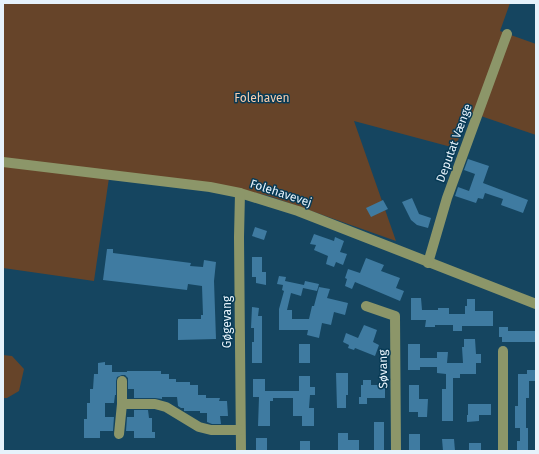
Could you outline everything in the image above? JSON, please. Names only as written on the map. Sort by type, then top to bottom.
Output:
[{"type":"street","name":"Deputat Vænge","points":[[428,262],[448,198],[507,34]]},
{"type":"street","name":"Folehavevej","points":[[3,162],[210,187],[240,193],[359,230],[428,262],[536,304]]},
{"type":"street","name":"Gøgevang","points":[[240,193],[240,451]]},
{"type":"street","name":"Søvang","points":[[366,306],[395,316],[396,451]]},
{"type":"street","points":[[503,351],[503,451]]},
{"type":"street","points":[[120,434],[122,381]]},
{"type":"street","points":[[122,404],[155,404],[166,407],[199,427],[211,430],[240,430]]},
{"type":"green space","name":"Folehaven","points":[[3,3],[510,3],[500,31],[536,44],[536,135],[469,112],[455,148],[354,121],[396,241],[269,196],[216,184],[110,171],[94,281],[3,268]]},
{"type":"green space","points":[[3,355],[12,356],[24,369],[19,391],[7,398],[3,398]]},
{"type":"building","points":[[468,159],[489,166],[483,183],[528,200],[523,213],[501,205],[503,199],[485,193],[483,199],[478,198],[476,203],[455,196],[458,187],[469,191],[475,174],[464,170]]},
{"type":"building","points":[[412,198],[419,214],[431,218],[428,228],[417,225],[411,220],[402,202]]},
{"type":"building","points":[[383,200],[388,209],[371,217],[366,208]]},
{"type":"building","points":[[255,227],[267,231],[264,240],[252,236]]},
{"type":"building","points":[[314,234],[334,241],[335,237],[344,241],[340,252],[347,254],[343,265],[336,262],[334,267],[326,264],[328,256],[314,250],[316,245],[310,244]]},
{"type":"building","points":[[107,249],[113,249],[113,253],[191,263],[190,266],[203,267],[204,260],[216,262],[214,281],[216,339],[178,340],[178,319],[201,319],[201,315],[203,315],[202,286],[188,284],[187,290],[103,280]]},
{"type":"building","points":[[252,257],[262,257],[262,272],[266,272],[266,285],[256,283],[256,277],[252,277]]},
{"type":"building","points":[[366,258],[384,265],[381,271],[400,278],[396,288],[404,291],[400,301],[355,282],[352,289],[345,286],[347,279],[345,278],[348,269],[360,273]]},
{"type":"building","points":[[279,276],[286,277],[285,281],[304,285],[305,281],[319,284],[317,291],[303,288],[301,296],[291,293],[287,310],[292,310],[292,319],[309,319],[319,287],[330,289],[327,298],[348,303],[345,315],[334,312],[331,325],[322,323],[319,338],[307,335],[308,330],[279,330],[279,309],[284,291],[282,290],[283,285],[277,284]]},
{"type":"building","points":[[411,298],[421,298],[422,310],[449,308],[449,314],[465,314],[467,299],[475,299],[475,311],[493,311],[493,326],[462,326],[462,331],[453,331],[453,325],[435,325],[435,327],[425,327],[426,320],[411,320]]},
{"type":"building","points":[[252,307],[259,308],[258,316],[262,316],[262,363],[252,363],[254,328],[251,328]]},
{"type":"building","points":[[364,325],[377,330],[373,342],[379,345],[375,356],[355,348],[354,350],[348,348],[349,345],[343,342],[346,333],[358,338]]},
{"type":"building","points":[[499,327],[508,327],[508,331],[536,331],[536,342],[502,342],[502,337],[499,337]]},
{"type":"building","points":[[464,339],[475,339],[476,354],[481,354],[481,363],[476,363],[476,374],[460,374],[460,378],[453,378],[453,421],[442,421],[442,389],[446,389],[446,374],[437,373],[437,367],[420,367],[420,370],[408,370],[408,344],[420,344],[420,358],[437,358],[437,352],[448,352],[447,363],[463,363],[462,347],[464,347]]},
{"type":"building","points":[[299,344],[310,344],[310,363],[299,363]]},
{"type":"building","points":[[105,362],[105,365],[112,365],[112,372],[161,371],[161,374],[169,374],[169,379],[176,379],[176,382],[190,382],[190,385],[198,385],[198,395],[206,395],[206,398],[220,398],[219,401],[227,401],[228,416],[220,416],[221,424],[212,424],[207,422],[207,413],[200,413],[200,411],[184,411],[184,408],[178,406],[177,397],[162,397],[162,399],[134,398],[134,389],[128,389],[128,378],[125,375],[122,375],[117,377],[114,403],[105,403],[105,417],[114,417],[113,431],[100,431],[100,438],[84,438],[84,419],[87,419],[87,403],[90,403],[90,389],[93,389],[94,374],[98,374],[98,363]]},
{"type":"building","points":[[527,370],[536,370],[536,381],[529,381],[529,398],[526,398],[528,451],[517,451],[517,441],[520,441],[520,428],[515,428],[515,406],[518,406],[518,374],[527,374]]},
{"type":"building","points":[[336,373],[348,373],[348,395],[346,395],[346,408],[337,408]]},
{"type":"building","points":[[299,376],[310,376],[310,387],[315,387],[315,395],[310,395],[309,408],[314,408],[314,426],[302,426],[302,416],[293,416],[293,398],[273,398],[273,401],[270,401],[270,426],[258,426],[259,397],[253,397],[253,379],[265,379],[265,391],[299,391]]},
{"type":"building","points":[[363,380],[371,380],[371,385],[385,385],[385,398],[367,398],[367,404],[359,404]]},
{"type":"building","points":[[409,385],[419,385],[419,399],[428,399],[427,417],[418,417],[418,412],[409,412]]},
{"type":"building","points":[[468,404],[491,404],[491,415],[479,415],[479,421],[467,422]]},
{"type":"building","points":[[134,410],[148,410],[149,418],[152,418],[152,432],[155,432],[155,438],[134,438],[134,431],[126,431],[127,417],[134,417]]},
{"type":"building","points":[[374,422],[384,422],[384,450],[374,450]]},
{"type":"building","points":[[338,433],[348,433],[348,440],[359,440],[359,451],[338,451]]},
{"type":"building","points":[[409,434],[420,434],[420,451],[409,451]]},
{"type":"building","points":[[256,438],[267,438],[267,451],[256,451]]},
{"type":"building","points":[[442,439],[454,439],[455,451],[443,451]]},
{"type":"building","points":[[300,441],[310,441],[310,451],[300,451]]},
{"type":"building","points":[[469,443],[481,443],[481,451],[469,451]]}]
